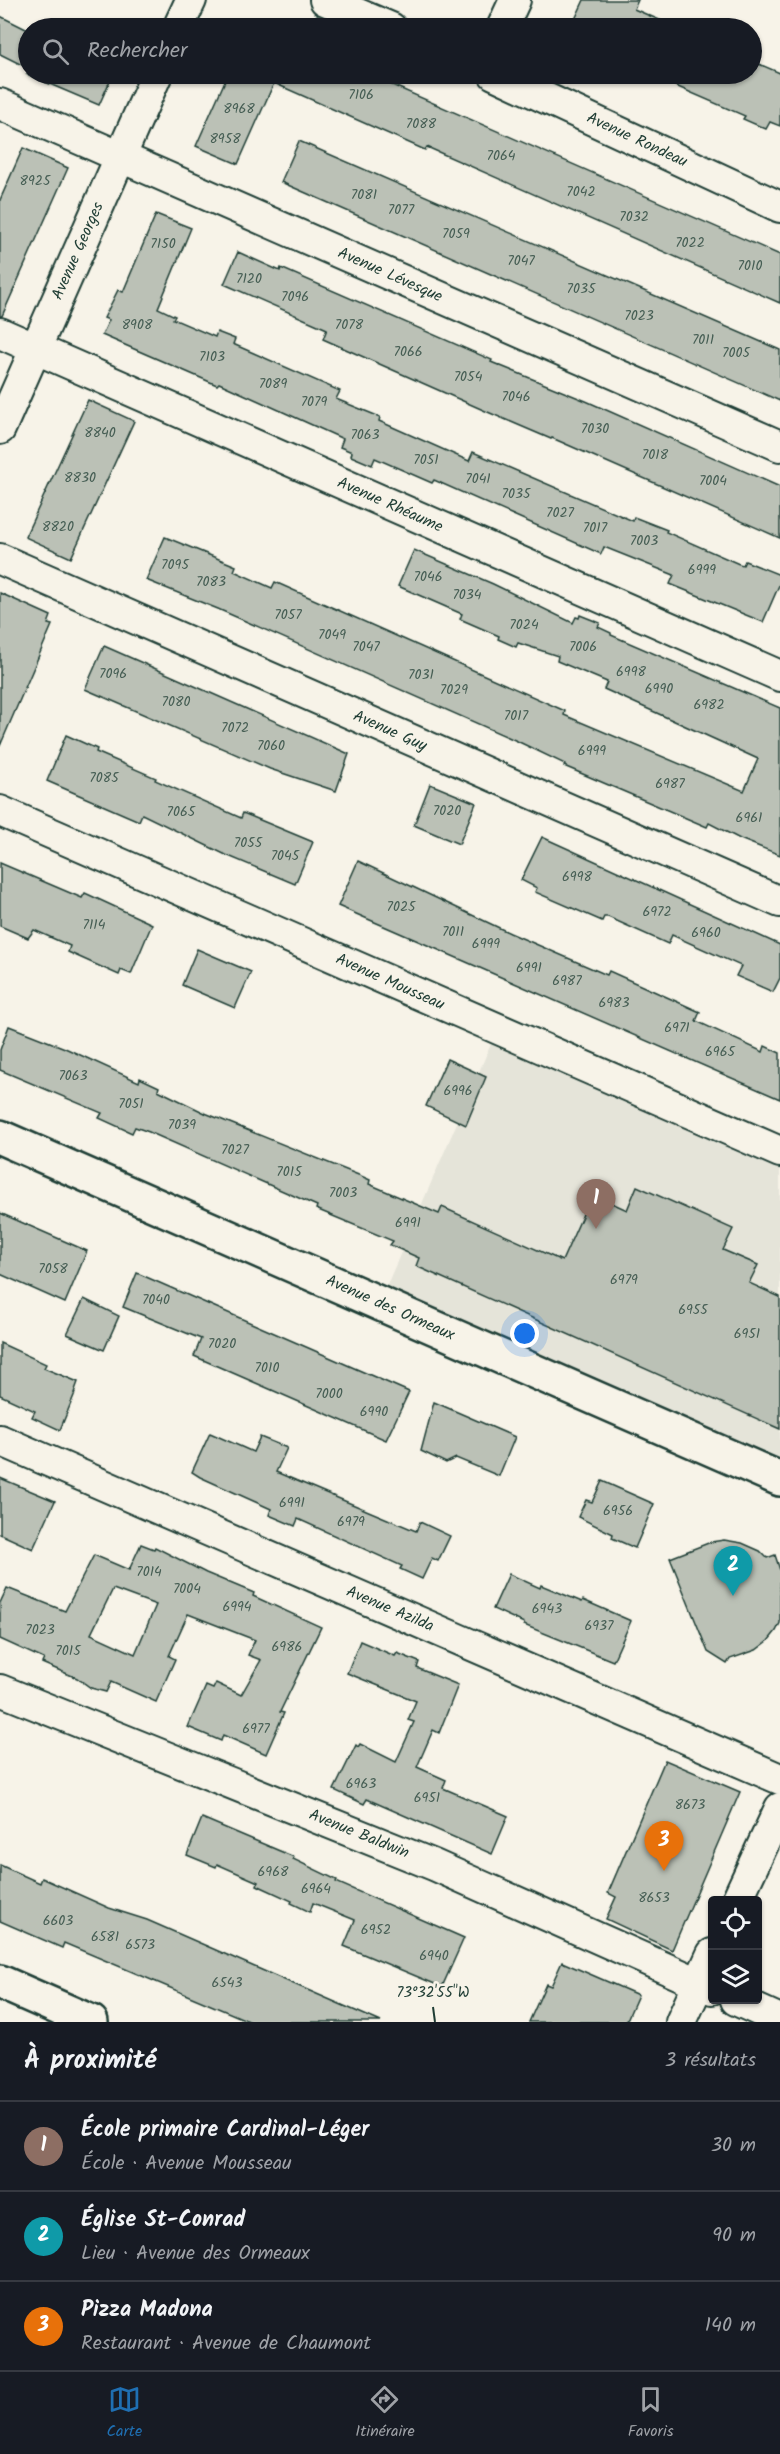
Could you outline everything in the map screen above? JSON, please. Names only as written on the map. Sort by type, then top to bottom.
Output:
[{"type":"street","points":[[183,18],[191,0]]},
{"type":"street","points":[[325,0],[367,18]]},
{"type":"street","points":[[507,18],[515,0]]},
{"type":"street","name":"Avenue Georges","points":[[0,429],[152,84]]},
{"type":"street","name":"Avenue Rondeau","points":[[516,84],[780,207]]},
{"type":"street","name":"Avenue Lévesque","points":[[0,104],[780,446]]},
{"type":"street","name":"Avenue Rhéaume","points":[[0,333],[780,676]]},
{"type":"street","name":"Avenue Guy","points":[[0,559],[780,902]]},
{"type":"street","name":"Avenue Mousseau","points":[[0,812],[780,1152]]},
{"type":"street","name":"Avenue des Ormeaux","points":[[0,1137],[780,1479]]},
{"type":"street","name":"Avenue Azilda","points":[[0,1440],[780,1779]]},
{"type":"street","name":"Avenue Baldwin","points":[[0,1690],[434,1865],[706,1986]]},
{"type":"street","points":[[739,1896],[780,1808]]},
{"type":"street","points":[[0,1982],[91,2022]]},
{"type":"street","points":[[681,2022],[706,1986]]},
{"type":"street","points":[[745,2004],[780,2019]]},
{"type":"shaded area","points":[[497,1030],[780,1156],[780,1471],[380,1301]]},
{"type":"building","points":[[584,0],[638,0],[634,9],[655,18],[576,18]]},
{"type":"building","points":[[0,16],[18,25],[18,63],[0,54]]},
{"type":"building","points":[[762,65],[780,73],[780,126],[770,122],[766,129],[743,119],[745,116],[671,84],[762,84]]},
{"type":"building","points":[[50,84],[108,84],[99,105]]},
{"type":"building","points":[[224,84],[274,84],[238,164],[196,146]]},
{"type":"building","points":[[276,84],[390,84],[780,255],[780,303],[427,147],[425,150]]},
{"type":"building","points":[[299,141],[780,350],[780,401],[281,182]]},
{"type":"building","points":[[23,148],[68,168],[2,316],[0,316],[0,200]]},
{"type":"building","points":[[156,214],[191,228],[158,308],[175,316],[173,319],[215,337],[217,332],[235,339],[233,344],[340,391],[336,399],[380,417],[379,421],[469,461],[473,452],[633,521],[634,517],[667,530],[666,532],[739,564],[743,565],[745,561],[780,575],[780,583],[763,622],[670,584],[674,575],[604,547],[601,554],[434,480],[432,483],[375,458],[372,465],[351,456],[352,452],[340,447],[343,439],[219,383],[217,385],[102,335],[109,320],[104,318],[118,290],[123,292]]},
{"type":"building","points":[[238,252],[280,271],[281,268],[780,487],[780,538],[323,339],[327,329],[224,284]]},
{"type":"building","points":[[88,400],[134,421],[71,558],[25,537]]},
{"type":"building","points":[[165,537],[236,566],[234,571],[272,588],[275,582],[565,711],[564,715],[744,791],[758,759],[604,689],[607,682],[557,661],[558,656],[518,643],[516,647],[498,639],[499,636],[460,619],[462,614],[398,586],[414,550],[493,584],[573,623],[580,615],[600,623],[598,627],[611,635],[780,708],[780,855],[740,839],[709,823],[707,827],[564,766],[565,764],[517,741],[218,609],[146,580]]},
{"type":"building","points":[[0,593],[51,616],[48,624],[52,625],[0,746]]},
{"type":"building","points":[[104,646],[349,754],[336,791],[270,769],[85,689]]},
{"type":"building","points":[[66,735],[97,749],[96,752],[156,778],[155,780],[241,818],[243,813],[313,842],[295,884],[226,855],[142,814],[139,821],[47,781]]},
{"type":"building","points":[[430,784],[476,803],[459,844],[414,825]]},
{"type":"building","points":[[542,837],[780,945],[780,978],[773,992],[736,976],[741,966],[672,935],[668,944],[608,917],[604,917],[602,921],[535,892],[537,888],[521,880]]},
{"type":"building","points":[[358,861],[510,933],[607,975],[609,971],[700,1012],[696,1021],[763,1052],[765,1046],[780,1053],[780,1099],[338,906]]},
{"type":"building","points":[[0,863],[82,898],[85,893],[152,924],[131,974],[121,970],[119,975],[68,952],[70,946],[34,930],[28,938],[0,926]]},
{"type":"building","points":[[197,949],[251,972],[235,1008],[182,985]]},
{"type":"building","points":[[9,1026],[65,1048],[139,1082],[140,1078],[159,1087],[158,1090],[205,1113],[361,1176],[370,1180],[369,1184],[439,1214],[442,1207],[562,1261],[592,1194],[627,1210],[637,1186],[733,1229],[723,1250],[758,1265],[749,1283],[780,1297],[780,1429],[416,1266],[419,1258],[390,1245],[393,1241],[316,1209],[317,1206],[149,1132],[135,1127],[132,1133],[99,1118],[102,1113],[0,1070],[0,1050]]},
{"type":"building","points":[[447,1059],[486,1077],[466,1125],[426,1106]]},
{"type":"building","points":[[0,1213],[87,1251],[65,1303],[0,1274]]},
{"type":"building","points":[[137,1273],[409,1392],[386,1440],[194,1356],[201,1339],[123,1307]]},
{"type":"building","points":[[84,1299],[119,1316],[104,1350],[67,1334]]},
{"type":"building","points":[[0,1343],[46,1364],[44,1368],[78,1382],[60,1430],[32,1417],[35,1411],[0,1395]]},
{"type":"building","points":[[434,1402],[515,1437],[499,1476],[456,1458],[446,1463],[421,1451]]},
{"type":"building","points":[[210,1433],[253,1452],[260,1437],[287,1448],[276,1472],[416,1531],[420,1522],[450,1536],[438,1561],[432,1558],[422,1579],[400,1569],[402,1566],[298,1519],[295,1526],[269,1515],[271,1509],[200,1477],[192,1472]]},
{"type":"building","points":[[0,1478],[55,1501],[33,1549],[0,1534]]},
{"type":"building","points":[[602,1481],[654,1504],[635,1548],[612,1538],[613,1534],[578,1517],[586,1500],[592,1502]]},
{"type":"building","points":[[724,1540],[742,1543],[760,1551],[767,1558],[775,1555],[780,1570],[780,1623],[776,1631],[756,1650],[730,1659],[727,1664],[708,1652],[670,1558],[711,1542]]},
{"type":"building","points":[[141,1544],[154,1549],[155,1547],[321,1627],[280,1712],[284,1713],[266,1754],[223,1735],[221,1741],[188,1727],[206,1686],[213,1689],[216,1683],[241,1695],[261,1660],[248,1655],[255,1640],[188,1614],[169,1656],[175,1659],[156,1702],[111,1682],[106,1692],[91,1688],[77,1678],[42,1663],[44,1659],[0,1639],[0,1603],[7,1588],[65,1611],[94,1555],[129,1570]],"holes":[[[113,1589],[156,1605],[135,1654],[91,1634]]]},
{"type":"building","points":[[509,1574],[540,1588],[541,1585],[582,1602],[583,1600],[631,1621],[613,1661],[524,1625],[493,1609]]},
{"type":"building","points":[[360,1641],[395,1656],[397,1653],[419,1662],[417,1668],[458,1685],[439,1733],[433,1730],[417,1767],[446,1780],[443,1788],[508,1816],[492,1854],[367,1799],[364,1804],[334,1790],[356,1745],[358,1747],[360,1744],[396,1762],[414,1722],[408,1720],[416,1701],[347,1673]]},
{"type":"building","points":[[665,1760],[740,1792],[672,1950],[606,1919],[616,1897],[608,1893]]},
{"type":"building","points":[[202,1818],[294,1857],[293,1859],[337,1880],[336,1882],[464,1938],[442,1987],[344,1946],[355,1920],[313,1903],[310,1912],[257,1885],[258,1882],[217,1864],[216,1867],[187,1855]]},
{"type":"building","points":[[0,1865],[40,1883],[42,1878],[109,1908],[147,1920],[381,2022],[251,2022],[64,1943],[62,1948],[0,1921]]},
{"type":"building","points":[[562,1962],[638,1995],[626,2022],[529,2022],[546,1984],[551,1986]]},
{"type":"place","name":"École primaire Cardinal-Léger","points":[[596,1229]]},
{"type":"place","name":"Église St-Conrad","points":[[733,1596]]},
{"type":"place","name":"Pizza Madona","points":[[664,1871]]}]
